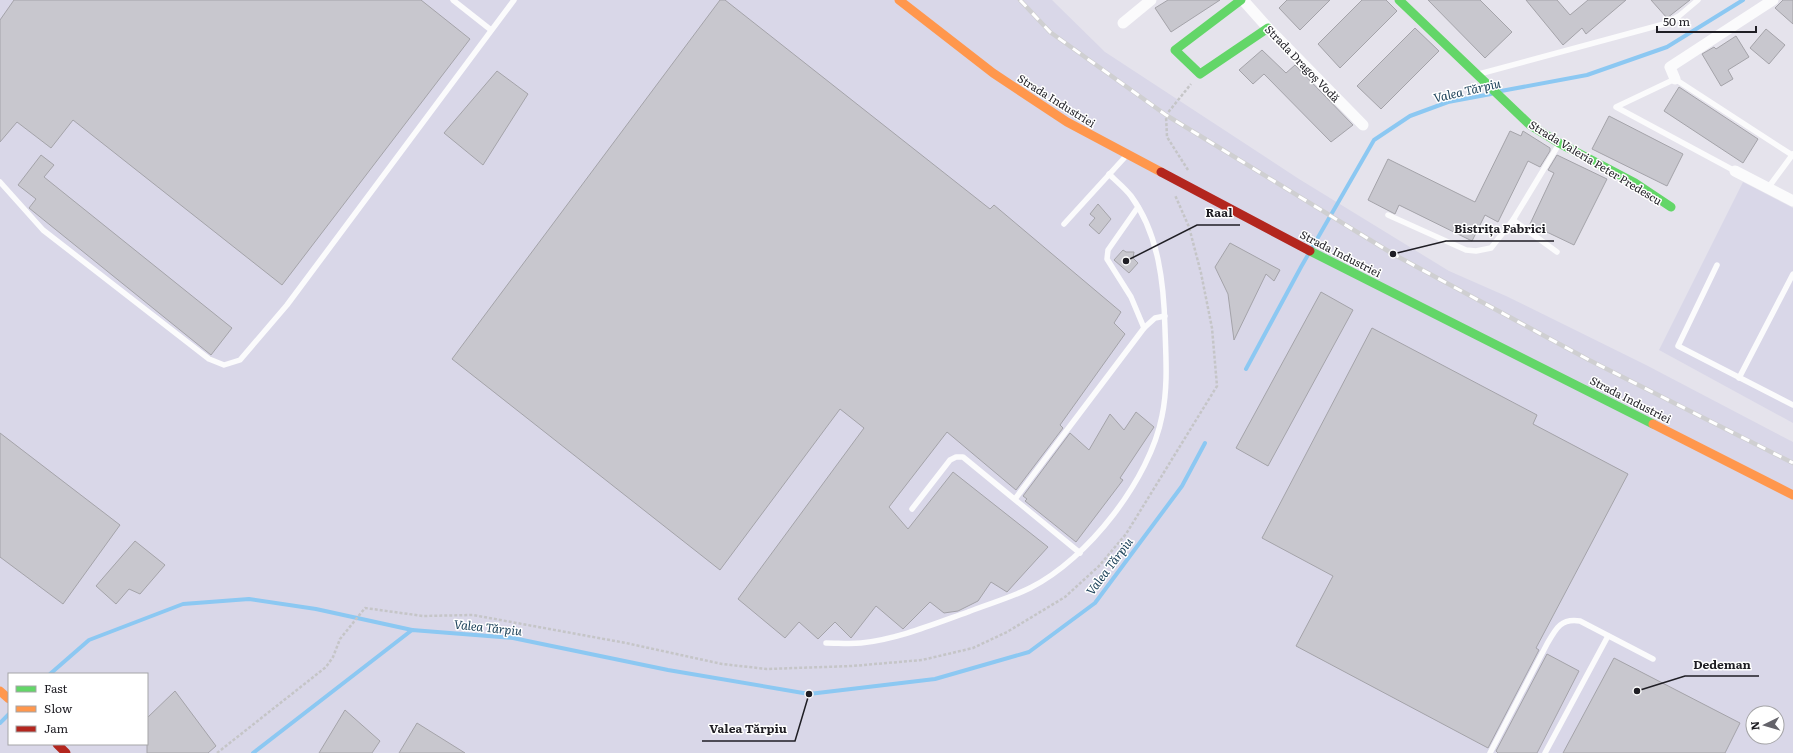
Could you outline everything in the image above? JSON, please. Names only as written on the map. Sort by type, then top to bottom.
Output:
[{"type":"main road","name":"Strada Industriei","points":[[899,0],[993,73],[1067,122],[1323,258],[1793,495]]},
{"type":"main road","name":"Strada Dragoș Vodă","points":[[1200,74],[1175,50],[1242,0]]},
{"type":"main road","name":"Strada Valeria Peter Predescu","points":[[1399,0],[1530,125],[1559,143],[1635,183],[1671,207]]},
{"type":"main road","points":[[1200,74],[1268,28]]},
{"type":"main road","points":[[0,692],[8,698]]},
{"type":"main road","points":[[58,745],[66,753]]},
{"type":"street","points":[[1123,24],[1151,0]]},
{"type":"street","name":"Strada Dragoș Vodă","points":[[1242,0],[1363,124]]},
{"type":"street","points":[[1675,79],[1670,67],[1774,0]]},
{"type":"street","points":[[1735,172],[1793,201]]},
{"type":"lane","points":[[453,0],[491,30]]},
{"type":"lane","points":[[0,182],[43,230],[209,358],[224,365],[240,360],[287,305],[514,0]]},
{"type":"lane","points":[[1477,74],[1664,24],[1679,16],[1698,0]]},
{"type":"lane","points":[[1735,172],[1616,107],[1675,79],[1793,155],[1768,188]]},
{"type":"lane","points":[[1388,215],[1466,250],[1476,251],[1491,248],[1513,220],[1559,143]]},
{"type":"lane","points":[[1064,224],[1127,154]]},
{"type":"lane","points":[[826,643],[861,643],[890,638],[934,625],[1030,588],[1055,572],[1080,553],[1118,507],[1141,473],[1153,449],[1162,417],[1167,385],[1165,316],[1160,267],[1148,230],[1138,207],[1131,196],[1109,174]]},
{"type":"lane","points":[[1138,207],[1108,250],[1107,259],[1131,297],[1144,328]]},
{"type":"lane","points":[[1513,220],[1557,252]]},
{"type":"lane","points":[[1717,265],[1678,346],[1793,405]]},
{"type":"lane","points":[[1739,378],[1793,274]]},
{"type":"lane","points":[[1015,499],[1144,328],[1155,318],[1165,316]]},
{"type":"lane","points":[[912,509],[950,460],[956,457],[963,457],[1080,553]]},
{"type":"lane","points":[[1490,753],[1555,630],[1563,622],[1572,620],[1580,621],[1653,658]]},
{"type":"lane","points":[[1545,753],[1608,636]]},
{"type":"path","points":[[1189,172],[1167,137],[1166,115],[1200,74]]},
{"type":"path","points":[[217,753],[326,667],[334,657],[340,639],[365,608],[423,616],[473,616],[626,643],[722,664],[767,669],[852,666],[922,660],[973,648],[1007,632],[1065,597],[1099,566],[1126,534],[1217,386],[1212,328],[1201,273],[1188,227],[1175,194]]},
{"type":"shaded area","points":[[0,0],[1052,0],[1105,52],[1299,179],[1449,271],[1506,296],[1646,365],[1793,442],[1793,753],[0,753]]},
{"type":"shaded area","points":[[1743,182],[1793,208],[1793,423],[1659,350]]},
{"type":"building","points":[[14,0],[421,0],[470,39],[282,285],[73,120],[51,148],[17,122],[0,142],[0,20]]},
{"type":"building","points":[[720,0],[725,0],[990,209],[994,205],[1121,312],[1114,323],[1125,334],[1060,425],[1063,428],[1016,490],[947,432],[889,507],[908,529],[953,472],[1048,547],[1007,592],[991,582],[978,601],[958,611],[944,613],[930,602],[903,629],[876,606],[851,638],[835,622],[818,639],[799,622],[785,638],[738,599],[864,428],[840,409],[720,570],[452,359]]},
{"type":"building","points":[[1168,0],[1220,0],[1171,32],[1155,8]]},
{"type":"building","points":[[1287,0],[1330,0],[1300,30],[1279,8]]},
{"type":"building","points":[[1362,0],[1386,0],[1397,11],[1340,68],[1318,44]]},
{"type":"building","points":[[1428,0],[1480,0],[1512,32],[1485,58]]},
{"type":"building","points":[[1526,0],[1557,0],[1570,15],[1588,0],[1626,0],[1586,34],[1582,28],[1563,45]]},
{"type":"building","points":[[1651,0],[1690,0],[1667,18]]},
{"type":"building","points":[[1783,0],[1793,0],[1793,24],[1775,8]]},
{"type":"building","points":[[1415,28],[1439,51],[1381,109],[1357,86]]},
{"type":"building","points":[[1766,29],[1785,45],[1769,64],[1750,48]]},
{"type":"building","points":[[1736,36],[1749,57],[1728,70],[1733,79],[1721,86],[1702,54],[1714,47],[1716,49]]},
{"type":"building","points":[[1262,50],[1286,73],[1295,65],[1353,125],[1331,142],[1264,74],[1253,84],[1239,70]]},
{"type":"building","points":[[497,71],[528,94],[483,165],[444,133]]},
{"type":"building","points":[[1679,87],[1758,139],[1743,163],[1664,111]]},
{"type":"building","points":[[1609,116],[1683,154],[1667,186],[1592,149]]},
{"type":"building","points":[[1510,131],[1521,136],[1523,131],[1550,148],[1550,151],[1540,167],[1528,161],[1498,222],[1485,215],[1472,241],[1399,205],[1395,214],[1368,200],[1388,159],[1475,202]]},
{"type":"building","points":[[41,155],[54,165],[44,177],[232,328],[211,355],[29,208],[36,199],[18,185]]},
{"type":"building","points":[[1557,155],[1607,179],[1574,245],[1530,224],[1554,173],[1548,170]]},
{"type":"building","points":[[1098,204],[1111,219],[1099,234],[1089,225],[1095,218],[1090,214]]},
{"type":"building","points":[[1230,243],[1280,270],[1274,281],[1266,274],[1234,340],[1228,294],[1215,267]]},
{"type":"building","points":[[1123,250],[1126,252],[1134,252],[1133,258],[1138,263],[1129,273],[1114,260]]},
{"type":"building","points":[[1321,292],[1353,310],[1268,466],[1236,448]]},
{"type":"building","points":[[1372,328],[1537,415],[1533,424],[1628,474],[1536,648],[1539,650],[1488,748],[1296,646],[1333,576],[1262,538]]},
{"type":"building","points":[[1136,412],[1154,427],[1120,478],[1123,480],[1076,542],[1025,501],[1027,499],[1023,496],[1070,433],[1089,450],[1110,414],[1124,430]]},
{"type":"building","points":[[0,433],[120,525],[63,604],[0,557]]},
{"type":"building","points":[[135,541],[165,565],[140,594],[129,589],[116,604],[96,586]]},
{"type":"building","points":[[1547,654],[1579,671],[1537,753],[1498,753],[1496,751]]},
{"type":"building","points":[[1614,658],[1740,723],[1725,753],[1563,753]]},
{"type":"building","points":[[175,691],[216,746],[208,753],[147,753],[148,717]]},
{"type":"building","points":[[345,710],[380,741],[372,753],[319,753]]},
{"type":"building","points":[[417,723],[465,753],[399,753]]},
{"type":"waterway","name":"Valea Tărpiu","points":[[1501,91],[1587,75],[1667,47],[1743,0]]},
{"type":"waterway","name":"Valea Tărpiu","points":[[1246,369],[1301,267],[1374,140],[1410,116],[1448,102],[1491,94]]},
{"type":"waterway","name":"Valea Tărpiu","points":[[253,753],[412,630],[513,638],[668,670],[809,694],[935,679],[1029,652],[1095,603],[1182,486],[1205,443]]},
{"type":"waterway","points":[[51,673],[89,640],[183,604],[249,599],[316,609],[412,630]]},
{"type":"waterway","points":[[0,723],[8,715]]},
{"type":"railway","points":[[1020,0],[1050,32],[1166,115],[1393,254],[1589,360],[1793,463]]},
{"type":"traffic: fast","points":[[1241,0],[1175,50],[1200,74],[1268,28]]},
{"type":"traffic: fast","points":[[1399,0],[1530,125],[1559,143],[1635,183],[1671,207]]},
{"type":"traffic: fast","points":[[1310,251],[1653,424]]},
{"type":"traffic: slow","points":[[899,0],[993,73],[1067,122],[1161,172]]},
{"type":"traffic: slow","points":[[1653,424],[1793,495]]},
{"type":"traffic: slow","points":[[0,691],[8,698]]},
{"type":"traffic: jam","points":[[1161,172],[1310,251]]},
{"type":"traffic: jam","points":[[58,745],[66,753]]},
{"type":"place","name":"Bistrița Fabrici","points":[[1393,254]]},
{"type":"place","name":"Raal","points":[[1126,261]]},
{"type":"place","name":"Dedeman","points":[[1637,691]]},
{"type":"place","name":"Valea Tărpiu","points":[[809,694]]}]
